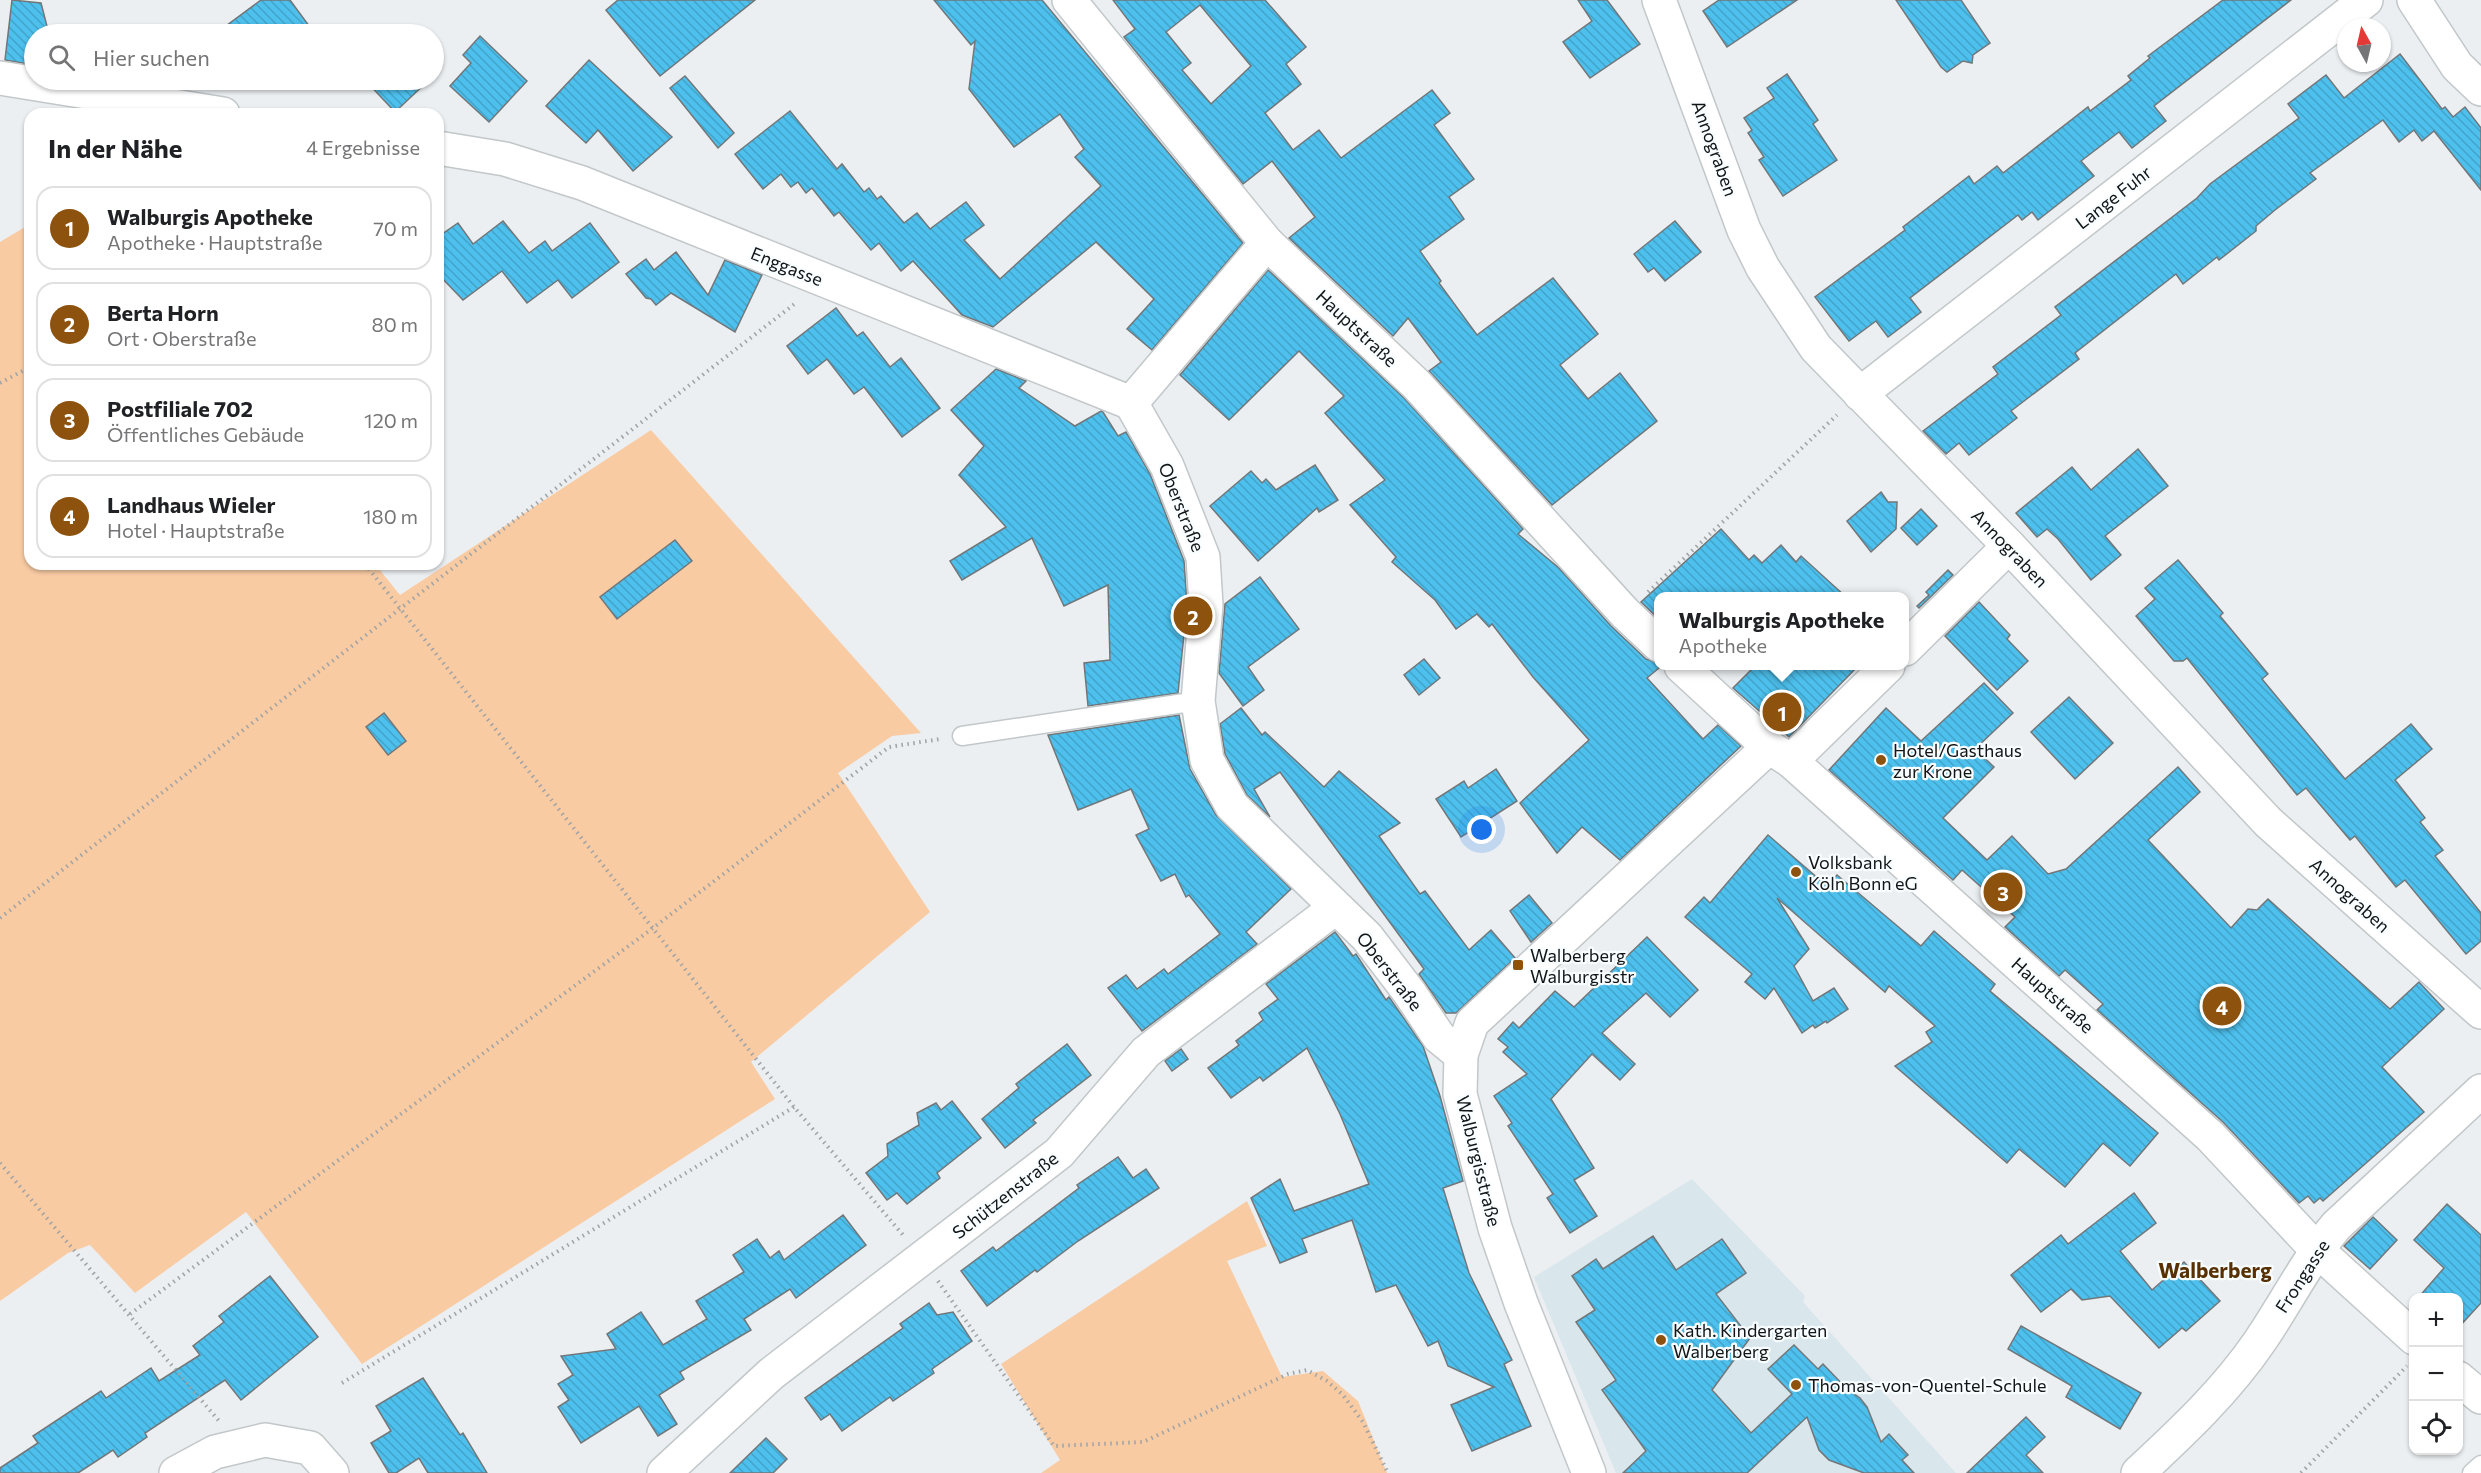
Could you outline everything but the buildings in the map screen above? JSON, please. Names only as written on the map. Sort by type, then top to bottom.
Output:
[{"type":"street","name":"Hauptstraße","points":[[1069,0],[1267,243],[1417,385],[1625,614],[1654,640]]},
{"type":"street","name":"Annograben","points":[[1659,0],[1744,230],[1762,268],[1816,348],[2009,546],[2268,822],[2481,1012]]},
{"type":"street","name":"Lange Fuhr","points":[[1860,394],[2366,0]]},
{"type":"street","points":[[2414,0],[2457,66],[2481,89]]},
{"type":"street","points":[[0,78],[24,82]]},
{"type":"street","points":[[74,90],[186,108]]},
{"type":"street","name":"Enggasse","points":[[444,149],[505,159],[582,183],[1131,403]]},
{"type":"street","points":[[1131,403],[1267,243]]},
{"type":"street","name":"Oberstraße","points":[[1131,403],[1167,466],[1203,557],[1206,605],[1198,702],[1207,760],[1232,806],[1367,937],[1409,992],[1439,1037],[1461,1055]]},
{"type":"street","points":[[1909,645],[2009,546]]},
{"type":"street","name":"Hauptstraße","points":[[1686,670],[2210,1136],[2316,1250],[2409,1334]]},
{"type":"street","name":"Walburgisstraße","points":[[1589,1473],[1521,1303],[1495,1228],[1460,1094],[1461,1055],[1472,1023],[1780,754],[1883,670]]},
{"type":"street","name":"Schützenstraße","points":[[664,1473],[771,1374],[1059,1154],[1146,1052],[1335,908]]},
{"type":"street","name":"Frongasse","points":[[2138,1473],[2202,1413],[2259,1342],[2316,1250],[2336,1226],[2481,1092]]},
{"type":"street","points":[[2463,1382],[2481,1397]]},
{"type":"street","points":[[176,1473],[215,1452],[238,1444],[265,1440],[310,1448],[332,1473]]},
{"type":"lane","points":[[962,736],[1198,702]]},
{"type":"lane","points":[[2472,1473],[2481,1466]]},
{"type":"path","points":[[0,918],[824,281]]},
{"type":"path","points":[[0,383],[24,370]]},
{"type":"path","points":[[1625,614],[1860,394]]},
{"type":"path","points":[[370,570],[794,1107],[922,1258],[1054,1446],[1143,1442],[1288,1374],[1307,1370],[1327,1381],[1343,1395],[1363,1422],[1388,1473]]},
{"type":"path","points":[[130,1314],[653,928],[889,747],[962,736]]},
{"type":"path","points":[[342,1383],[794,1107]]},
{"type":"path","points":[[0,1163],[238,1444]]},
{"type":"path","points":[[2301,1473],[2409,1364]]},
{"type":"shaded area","points":[[24,228],[24,570],[380,570],[400,595],[438,570],[444,570],[444,566],[651,430],[921,733],[892,736],[838,773],[930,912],[751,1062],[775,1099],[362,1364],[246,1212],[135,1293],[90,1245],[68,1253],[0,1301],[0,242]]},
{"type":"shaded area","points":[[1692,1179],[1805,1296],[1803,1302],[1956,1473],[1616,1473],[1534,1277]]},
{"type":"shaded area","points":[[1247,1201],[1267,1246],[1227,1261],[1282,1377],[1323,1371],[1358,1401],[1387,1473],[1041,1473],[1060,1460],[1001,1364]]},
{"type":"place","name":"Berta Horn","points":[[1193,616]]},
{"type":"place","name":"Walburgis Apotheke","points":[[1782,712]]},
{"type":"place","name":"Hotel/Gasthaus zur Krone","points":[[1881,760]]},
{"type":"place","name":"Volksbank Köln Bonn eG","points":[[1796,872]]},
{"type":"place","name":"Postfiliale 702","points":[[2003,892]]},
{"type":"place","name":"Walberberg Walburgisstr","points":[[1518,965]]},
{"type":"place","name":"Landhaus Wieler","points":[[2222,1006]]},
{"type":"place","name":"Kath. Kindergarten Walberberg","points":[[1661,1340]]},
{"type":"place","name":"Thomas-von-Quentel-Schule","points":[[1796,1385]]},
{"type":"district","name":"Walberberg","points":[[2215,1269]]}]
